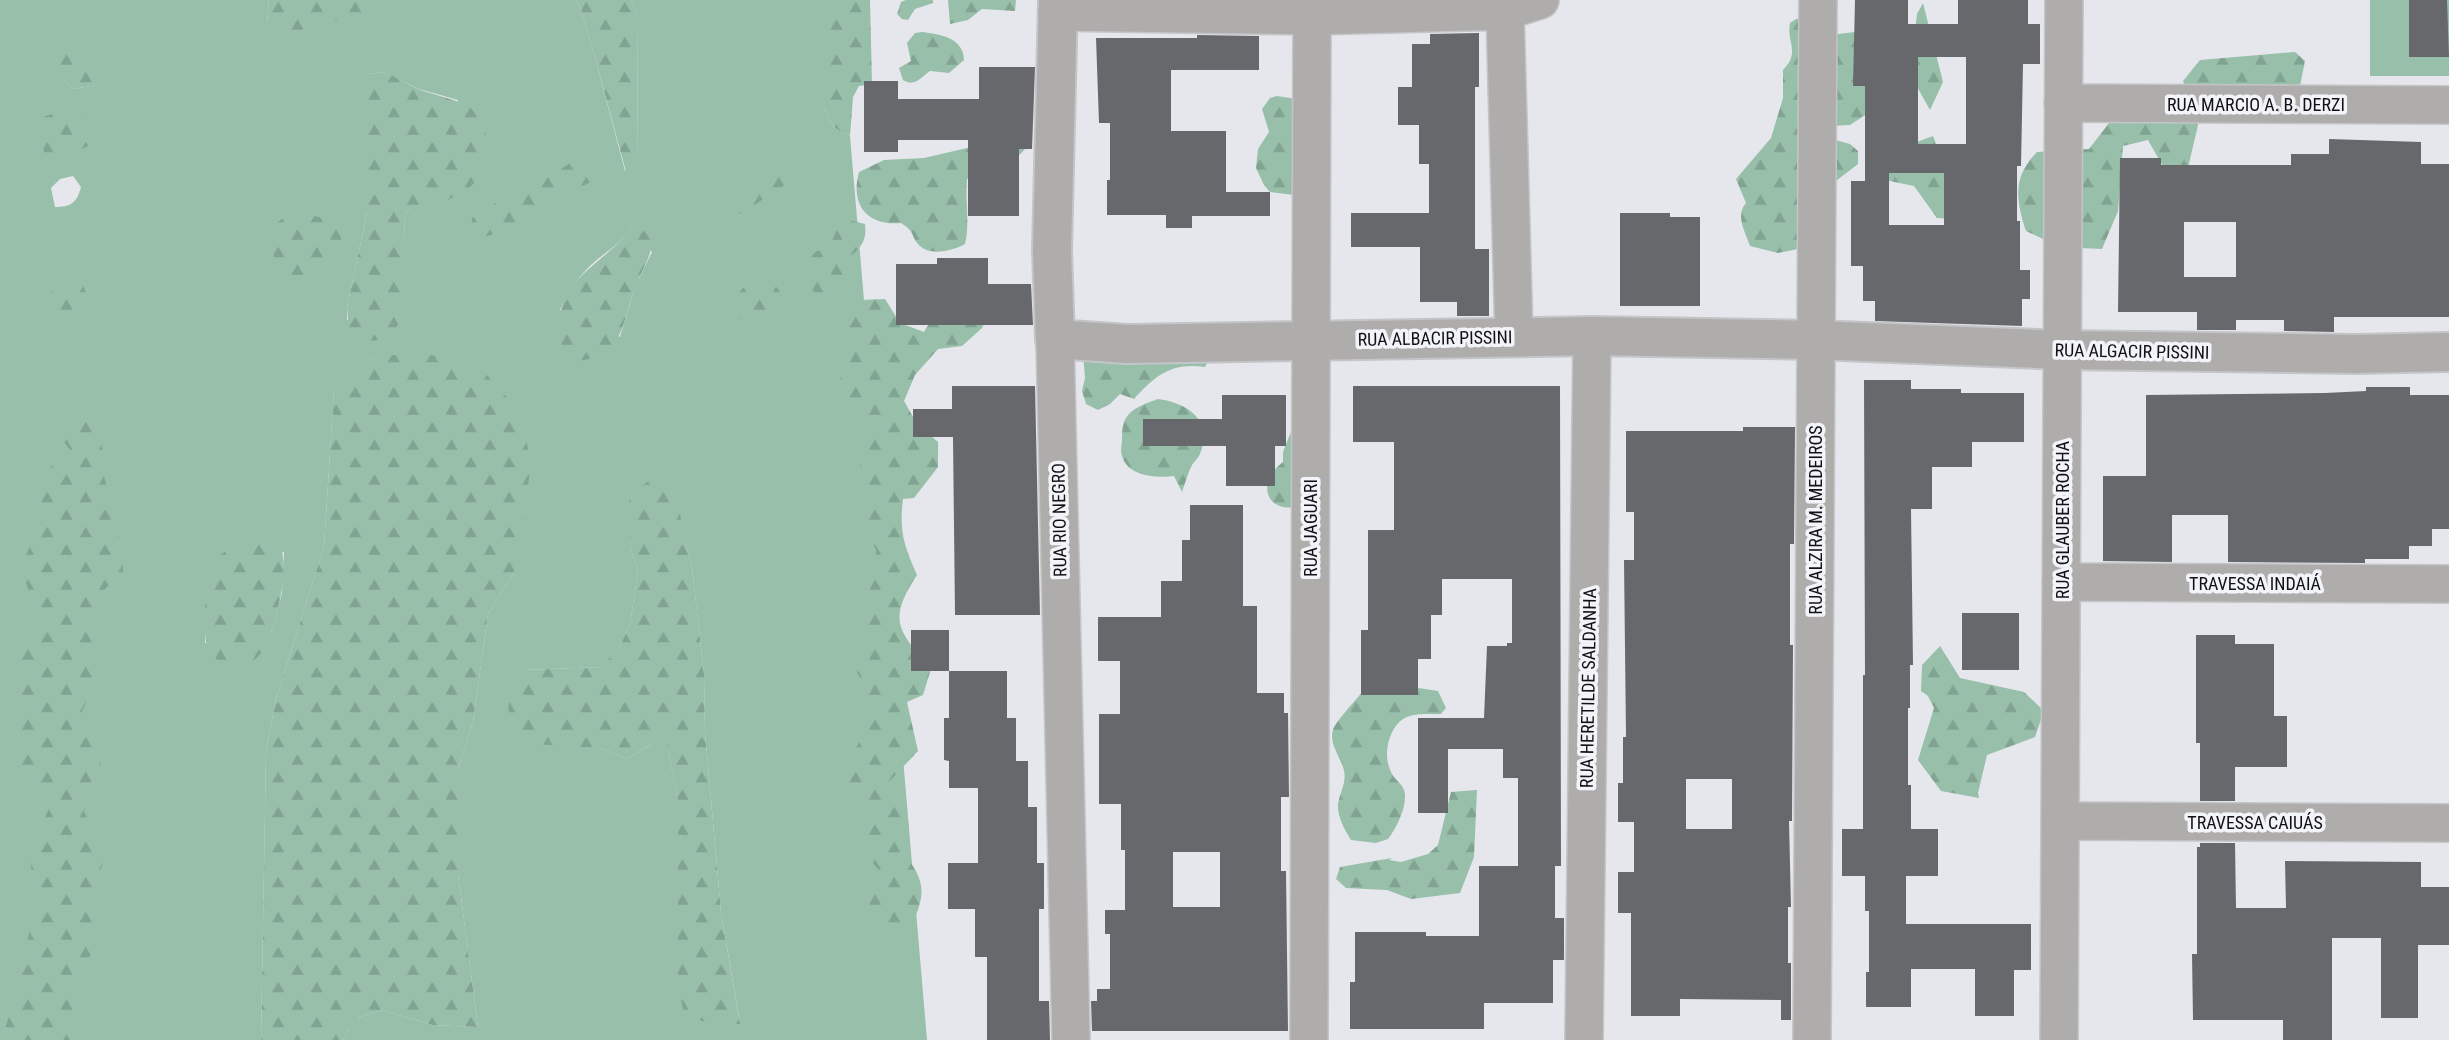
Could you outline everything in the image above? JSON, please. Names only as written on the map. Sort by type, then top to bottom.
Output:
[{"type":"street","points":[[1058,6],[1312,16],[1505,11],[1540,0]]},
{"type":"street","name":"RUA ALZIRA M. MEDEIROS","points":[[1812,1040],[1818,0]]},
{"type":"street","name":"RUA GLAUBER ROCHA","points":[[2059,1040],[2064,0]]},
{"type":"street","name":"RUA RIO NEGRO","points":[[1058,6],[1052,250],[1071,1040]]},
{"type":"street","points":[[1505,11],[1514,337]]},
{"type":"street","name":"RUA JAGUARI","points":[[1308,1040],[1312,16]]},
{"type":"street","name":"RUA MARCIO A. B. DERZI","points":[[2063,103],[2449,105]]},
{"type":"street","name":"RUA ALBACIR PISSINI","points":[[1055,339],[1127,344],[1592,336],[1816,340]]},
{"type":"street","name":"RUA HERETILDE SALDANHA","points":[[1584,1040],[1592,336]]},
{"type":"street","name":"RUA ALGACIR PISSINI","points":[[1816,340],[2063,351],[2357,354],[2449,352]]},
{"type":"street","name":"TRAVESSA INDAIÁ","points":[[2062,582],[2449,584]]},
{"type":"street","name":"TRAVESSA CAIUÁS","points":[[2061,821],[2449,823]]},
{"type":"green space","points":[[0,0],[269,0],[267,23],[380,10],[389,0],[576,0],[596,61],[625,171],[638,168],[637,17],[631,0],[824,0],[824,107],[833,125],[850,136],[927,1040],[343,1040],[354,1019],[382,1010],[432,1025],[478,1027],[458,874],[458,769],[473,722],[488,614],[516,569],[377,355],[334,391],[324,546],[276,699],[266,751],[261,1040],[0,1040]],"holes":[[[57,72],[97,85],[73,89]],[[383,72],[419,89],[458,100],[440,203],[415,205],[405,213],[405,277],[401,317],[347,320],[347,307],[367,213],[367,74]],[[73,176],[81,187],[78,197],[72,203],[55,207],[51,188],[60,179]],[[631,227],[652,252],[635,287],[620,337],[560,310],[582,275]],[[685,543],[692,567],[704,674],[705,732],[721,912],[740,1023],[678,801],[668,750],[668,724],[650,745],[627,759],[600,748],[522,670],[603,667],[620,646],[630,624],[638,572],[630,546]],[[284,552],[282,593],[271,633],[205,643],[208,587]]]},
{"type":"green space","points":[[269,0],[389,0],[381,10],[292,32],[267,23]]},
{"type":"green space","points":[[576,0],[631,0],[637,16],[638,168],[626,172],[596,61]]},
{"type":"green space","points":[[824,0],[870,0],[872,84],[859,86],[853,97],[850,136],[833,125],[824,107]]},
{"type":"green space","points":[[933,0],[933,3],[915,9],[908,20],[897,14],[901,2]]},
{"type":"green space","points":[[948,0],[1016,0],[1015,11],[982,9],[968,20],[950,24]]},
{"type":"green space","points":[[2370,0],[2449,0],[2449,76],[2370,76]]},
{"type":"green space","points":[[1923,3],[1943,82],[1930,110],[1911,76],[1917,14]]},
{"type":"green space","points":[[1796,19],[1808,19],[1830,35],[1855,32],[1879,106],[1850,125],[1828,126],[1825,137],[1850,144],[1858,151],[1858,164],[1832,184],[1798,249],[1778,253],[1750,246],[1741,218],[1746,203],[1736,179],[1771,138],[1783,98],[1783,70],[1792,52],[1790,23]]},
{"type":"green space","points":[[915,33],[950,38],[960,47],[964,60],[949,73],[930,71],[917,81],[907,82],[903,80],[899,68],[911,61],[907,43]]},
{"type":"green space","points":[[63,48],[88,53],[98,85],[73,89],[56,72]]},
{"type":"green space","points":[[2295,52],[2305,61],[2300,86],[2188,94],[2183,81],[2200,60]]},
{"type":"green space","points":[[382,72],[421,90],[469,107],[482,123],[487,151],[481,174],[469,187],[443,202],[418,206],[405,213],[405,280],[401,317],[390,335],[370,341],[359,339],[349,332],[347,307],[367,213],[367,74]]},
{"type":"green space","points":[[1277,96],[1297,99],[1294,195],[1270,192],[1256,168],[1258,149],[1269,132],[1262,109],[1270,98]]},
{"type":"green space","points":[[2119,110],[2194,113],[2198,125],[2181,198],[2148,140],[2123,146],[2118,211],[2102,249],[2060,247],[2026,231],[2018,189],[2029,161],[2037,152],[2089,149]]},
{"type":"green space","points":[[57,112],[84,118],[93,129],[93,143],[71,153],[46,155],[40,143],[44,117]]},
{"type":"green space","points":[[1933,136],[1965,220],[1937,218],[1914,186],[1875,178],[1917,142]]},
{"type":"green space","points":[[1030,141],[1011,161],[967,179],[965,244],[954,249],[934,252],[923,248],[911,231],[901,223],[889,223],[870,217],[859,203],[859,172],[884,160],[924,158],[967,148],[976,154]]},
{"type":"green space","points":[[587,158],[599,161],[599,174],[589,183],[567,192],[547,211],[511,229],[484,237],[471,232],[472,218],[504,198],[530,189],[575,160]]},
{"type":"green space","points":[[771,173],[784,173],[785,185],[740,214],[729,207],[738,197]]},
{"type":"green space","points":[[306,215],[319,217],[343,228],[338,252],[331,264],[310,277],[297,277],[278,263],[270,241],[272,230],[279,221]]},
{"type":"green space","points":[[853,221],[865,224],[862,244],[848,258],[846,272],[840,283],[817,294],[806,286],[807,259],[817,251],[828,249],[840,224]]},
{"type":"green space","points":[[631,227],[642,229],[652,239],[652,245],[624,324],[613,345],[604,353],[576,361],[560,342],[559,325],[568,293],[587,270],[611,250]]},
{"type":"green space","points":[[68,277],[81,278],[88,300],[84,313],[68,317],[56,311],[52,290],[55,282]]},
{"type":"green space","points":[[762,279],[772,281],[780,292],[765,313],[752,320],[739,318],[734,305],[739,295],[747,284]]},
{"type":"green space","points":[[885,299],[900,323],[924,332],[931,320],[987,317],[982,328],[962,346],[938,349],[915,375],[904,401],[917,424],[938,442],[938,467],[914,498],[903,499],[904,538],[917,575],[902,604],[900,625],[931,669],[923,695],[907,702],[918,751],[883,788],[905,801],[909,827],[902,851],[915,869],[921,885],[920,902],[913,923],[890,934],[870,919],[869,895],[881,872],[866,856],[863,806],[846,785],[856,748],[878,716],[857,672],[872,651],[865,600],[876,576],[876,550],[865,528],[874,503],[861,467],[863,452],[872,431],[861,409],[842,393],[840,368],[854,346],[844,323],[859,300]]},
{"type":"green space","points":[[1083,353],[1211,356],[1205,367],[1183,367],[1165,372],[1134,399],[1120,394],[1110,404],[1098,410],[1086,404],[1082,391],[1085,378]]},
{"type":"green space","points":[[377,355],[432,355],[485,373],[521,413],[531,465],[516,569],[488,614],[473,722],[458,769],[458,874],[478,1027],[432,1025],[382,1010],[354,1019],[343,1040],[261,1040],[266,751],[276,699],[324,546],[334,390]]},
{"type":"green space","points":[[1158,399],[1189,410],[1196,416],[1204,433],[1199,456],[1192,465],[1182,492],[1174,476],[1144,475],[1130,468],[1121,454],[1122,429],[1126,418],[1136,408]]},
{"type":"green space","points":[[74,414],[101,420],[103,472],[122,548],[123,572],[104,590],[93,612],[101,637],[92,689],[81,714],[96,737],[101,763],[89,787],[84,812],[97,833],[104,858],[97,885],[99,935],[79,982],[79,1040],[1,1040],[14,1002],[36,902],[29,852],[51,804],[16,764],[16,664],[39,619],[21,569],[39,521],[46,470],[71,451],[55,430]]},
{"type":"green space","points":[[1293,427],[1301,506],[1289,508],[1273,502],[1267,488],[1274,470],[1283,462],[1283,452]]},
{"type":"green space","points":[[649,481],[676,491],[692,567],[704,674],[705,732],[721,912],[740,1024],[711,1024],[685,1015],[678,990],[678,802],[668,750],[668,725],[650,745],[627,759],[600,748],[517,743],[510,722],[512,689],[522,670],[602,667],[620,646],[630,624],[638,572],[630,546],[629,494]]},
{"type":"green space","points":[[252,538],[278,540],[284,569],[282,589],[273,628],[261,653],[248,664],[229,664],[215,658],[207,646],[205,607],[209,579],[219,556]]},
{"type":"green space","points":[[1940,646],[1960,678],[2024,692],[2044,711],[2035,737],[1987,755],[1979,798],[1941,791],[1918,760],[1934,708],[1928,696],[1921,691],[1922,665]]},
{"type":"green space","points":[[1412,687],[1438,691],[1446,708],[1441,714],[1409,716],[1398,724],[1389,740],[1387,756],[1391,772],[1405,794],[1400,818],[1388,839],[1376,843],[1351,840],[1339,814],[1338,804],[1344,772],[1333,744],[1333,730],[1363,691]]},
{"type":"green space","points":[[1477,790],[1474,857],[1460,893],[1411,899],[1387,890],[1346,888],[1336,879],[1340,867],[1392,858],[1389,860],[1401,862],[1428,854],[1438,845],[1451,792]]},
{"type":"building","points":[[1855,0],[1908,0],[1908,24],[1958,24],[1958,0],[2028,0],[2028,24],[2040,24],[2040,64],[2023,64],[2021,166],[2017,166],[2017,221],[2020,221],[2020,270],[2030,270],[2030,299],[2022,299],[2022,326],[1875,321],[1875,301],[1863,301],[1863,266],[1851,266],[1851,181],[1865,181],[1865,86],[1853,86]],"holes":[[[1918,57],[1966,57],[1966,144],[1918,144]],[[1889,173],[1944,173],[1944,225],[1889,225]]]},
{"type":"building","points":[[2409,0],[2447,0],[2449,57],[2409,57]]},
{"type":"building","points":[[1479,33],[1479,87],[1475,87],[1475,249],[1489,249],[1489,316],[1457,316],[1457,302],[1420,302],[1420,247],[1351,247],[1351,213],[1429,213],[1429,164],[1419,164],[1419,125],[1398,125],[1398,87],[1412,87],[1412,44],[1430,44],[1430,34]]},
{"type":"building","points":[[1197,35],[1259,36],[1259,70],[1171,70],[1171,131],[1226,131],[1226,192],[1270,192],[1270,216],[1192,216],[1192,228],[1166,228],[1166,215],[1107,215],[1110,123],[1099,123],[1096,38],[1197,38]]},
{"type":"building","points":[[979,67],[1035,67],[1032,149],[1019,149],[1019,216],[968,216],[968,140],[898,140],[898,152],[864,152],[864,81],[898,81],[898,99],[979,99]]},
{"type":"building","points":[[2329,139],[2421,142],[2421,164],[2449,164],[2449,317],[2334,317],[2334,332],[2284,331],[2284,320],[2236,320],[2236,330],[2197,330],[2197,312],[2118,312],[2120,158],[2161,158],[2161,165],[2291,165],[2291,154],[2329,154]],"holes":[[[2184,222],[2236,222],[2236,277],[2184,277]]]},
{"type":"building","points":[[1620,213],[1670,213],[1670,217],[1700,217],[1700,306],[1620,306]]},
{"type":"building","points":[[937,258],[988,258],[988,284],[1031,284],[1033,325],[896,325],[896,264],[937,264]]},
{"type":"building","points":[[1864,380],[1911,380],[1911,389],[1961,389],[1961,393],[2024,393],[2024,442],[1972,442],[1972,467],[1932,467],[1932,509],[1911,509],[1913,665],[1910,665],[1908,708],[1908,785],[1911,785],[1911,829],[1938,829],[1938,876],[1906,876],[1906,924],[2031,924],[2031,970],[2014,970],[2014,1016],[1975,1016],[1975,969],[1911,969],[1911,1007],[1866,1007],[1869,911],[1865,911],[1865,876],[1842,876],[1842,829],[1863,829]]},
{"type":"building","points":[[952,386],[1035,386],[1040,615],[955,615],[953,437],[913,437],[913,409],[952,409]]},
{"type":"building","points":[[1353,386],[1560,386],[1561,866],[1555,866],[1555,918],[1564,918],[1564,960],[1553,960],[1553,1003],[1484,1003],[1484,1029],[1350,1029],[1350,982],[1355,982],[1355,932],[1426,932],[1426,936],[1479,936],[1479,866],[1518,866],[1518,778],[1503,778],[1503,749],[1448,749],[1448,813],[1418,813],[1418,718],[1484,718],[1487,646],[1507,646],[1507,643],[1512,643],[1512,579],[1442,579],[1442,615],[1431,615],[1431,659],[1418,659],[1418,695],[1361,695],[1361,630],[1368,630],[1368,530],[1394,530],[1394,442],[1353,442]]},
{"type":"building","points":[[2366,387],[2410,387],[2410,395],[2449,395],[2449,529],[2432,529],[2432,546],[2409,546],[2409,559],[2365,559],[2365,563],[2228,562],[2228,515],[2172,515],[2172,562],[2103,561],[2103,476],[2146,476],[2146,395],[2325,393],[2366,391]]},
{"type":"building","points":[[1222,395],[1286,395],[1286,446],[1275,446],[1275,486],[1226,486],[1226,446],[1143,446],[1143,419],[1222,419]]},
{"type":"building","points":[[1743,427],[1795,427],[1794,544],[1790,544],[1790,645],[1793,645],[1792,821],[1789,821],[1791,907],[1788,907],[1788,963],[1791,963],[1791,1020],[1781,1020],[1781,1000],[1680,999],[1680,1016],[1631,1016],[1631,913],[1618,913],[1618,872],[1634,872],[1634,822],[1618,822],[1618,783],[1623,783],[1623,737],[1626,737],[1624,560],[1634,560],[1634,512],[1626,512],[1626,431],[1743,431]],"holes":[[[1686,779],[1732,779],[1732,829],[1686,829]]]},
{"type":"building","points":[[1190,505],[1243,505],[1243,606],[1257,606],[1257,693],[1284,693],[1284,713],[1288,713],[1289,797],[1281,797],[1281,871],[1286,871],[1288,1031],[1092,1031],[1091,1001],[1097,1001],[1097,989],[1110,989],[1110,934],[1105,934],[1105,910],[1125,910],[1125,850],[1121,850],[1121,804],[1099,804],[1099,714],[1120,714],[1120,661],[1098,661],[1098,617],[1161,617],[1161,581],[1182,581],[1182,540],[1190,540]],"holes":[[[1173,852],[1220,852],[1220,907],[1173,907]]]},
{"type":"building","points":[[1962,613],[2019,613],[2019,670],[1962,670]]},
{"type":"building","points":[[911,630],[949,630],[949,671],[911,671]]},
{"type":"building","points":[[2196,635],[2235,635],[2235,644],[2274,644],[2274,716],[2287,716],[2287,767],[2235,767],[2235,801],[2200,801],[2200,743],[2196,743]]},
{"type":"building","points":[[949,671],[1007,671],[1007,718],[1016,718],[1016,761],[1028,761],[1028,807],[1037,807],[1037,863],[1044,863],[1044,909],[1039,909],[1039,1001],[1049,1001],[1050,1040],[987,1040],[987,957],[975,957],[975,909],[948,909],[948,863],[978,863],[978,788],[949,788],[949,761],[944,760],[944,718],[949,718]]},
{"type":"building","points":[[2200,843],[2235,843],[2236,908],[2286,908],[2285,861],[2421,862],[2421,887],[2449,887],[2449,945],[2418,945],[2418,1018],[2381,1018],[2381,938],[2332,938],[2332,1040],[2283,1040],[2283,1020],[2193,1020],[2192,954],[2197,954],[2197,847],[2200,847]]}]
